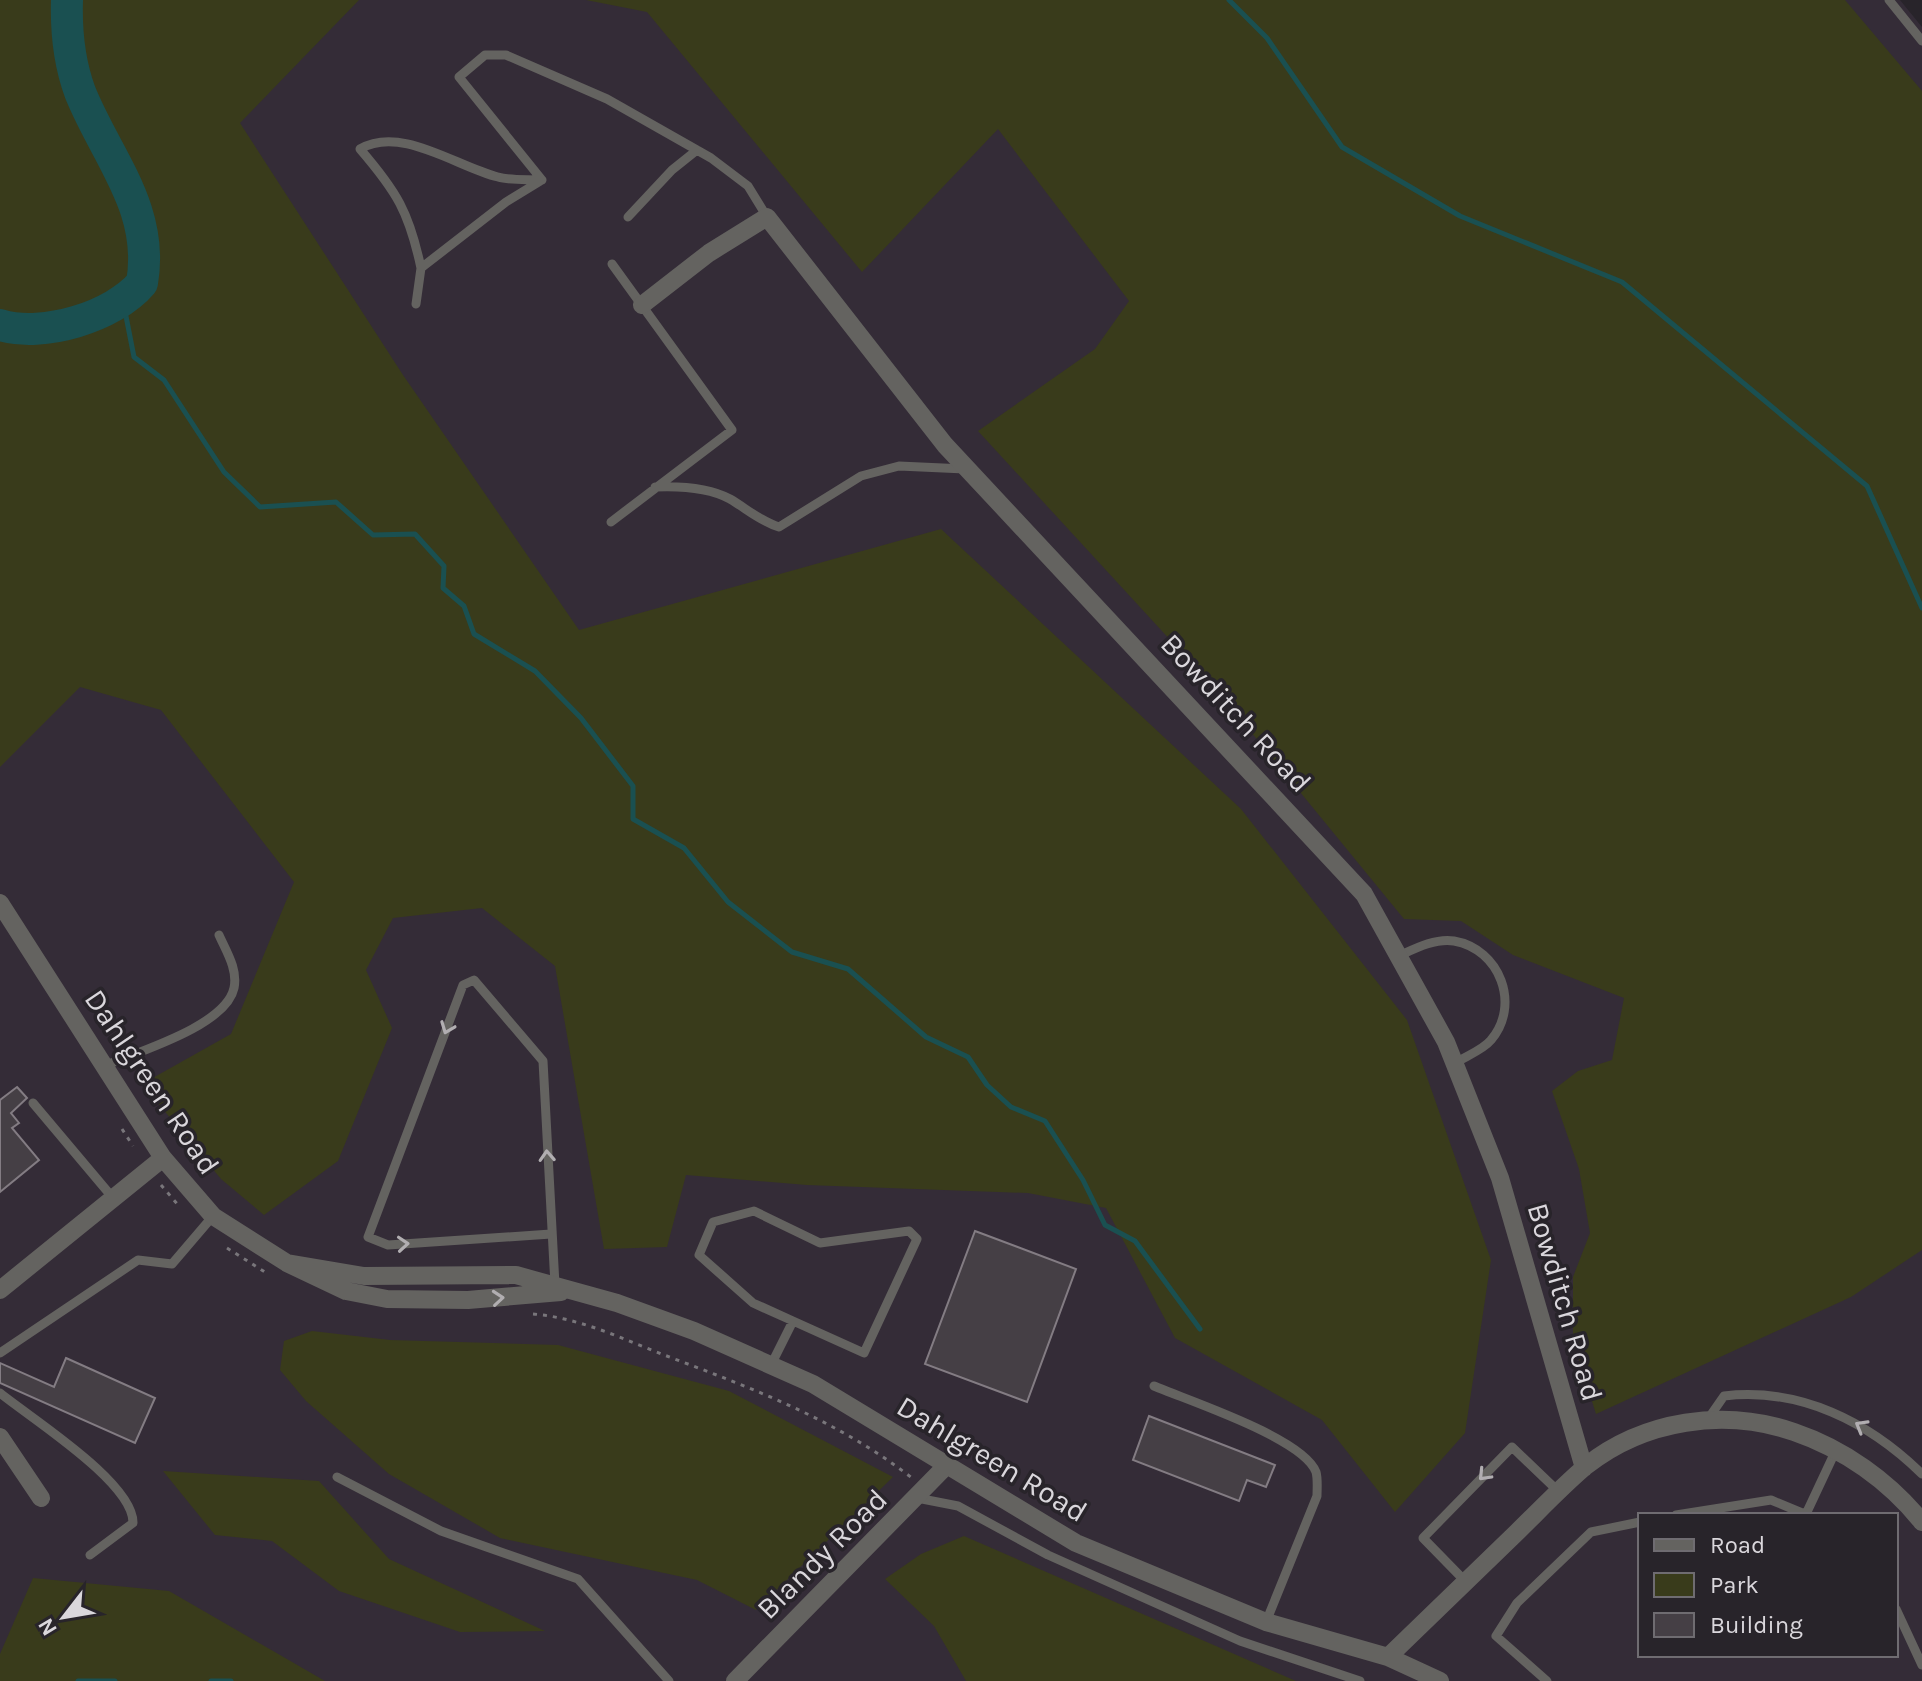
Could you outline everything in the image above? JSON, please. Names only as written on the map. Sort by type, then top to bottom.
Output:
[{"type":"street","points":[[642,305],[709,253],[767,217]]},
{"type":"street","name":"Bowditch Road","points":[[767,217],[945,445],[1364,894],[1401,955],[1455,1063],[1500,1178],[1584,1468]]},
{"type":"street","name":"Dahlgreen Road","points":[[0,903],[163,1158],[213,1216],[287,1263],[346,1291],[387,1299],[468,1300],[576,1290]]},
{"type":"street","points":[[0,1290],[163,1158]]},
{"type":"street","name":"Dahlgreen Road","points":[[287,1263],[364,1276],[516,1275],[576,1290],[694,1331],[813,1384],[1076,1543],[1266,1622],[1388,1657],[1440,1681]]},
{"type":"street","points":[[1388,1657],[1584,1468],[1647,1432],[1708,1420],[1767,1423],[1836,1450],[1882,1482],[1922,1522]]},
{"type":"street","points":[[0,1437],[41,1498]]},
{"type":"street","name":"Blandy Road","points":[[735,1681],[947,1465]]},
{"type":"lane","points":[[1889,0],[1922,41]]},
{"type":"lane","points":[[542,180],[459,77],[485,55],[506,55],[607,99],[697,150],[748,186],[767,217]]},
{"type":"lane","points":[[416,304],[421,268],[412,224],[393,188],[360,149],[370,143],[409,144],[499,178],[542,180]]},
{"type":"lane","points":[[628,217],[672,170],[697,150]]},
{"type":"lane","points":[[421,268],[506,202],[542,180]]},
{"type":"lane","points":[[611,522],[732,430],[612,264]]},
{"type":"lane","points":[[655,487],[685,486],[728,498],[762,522],[779,527],[861,476],[899,466],[968,469]]},
{"type":"lane","points":[[104,1066],[192,1029],[221,1010],[234,988],[233,965],[219,935]]},
{"type":"lane","points":[[1401,955],[1423,945],[1452,940],[1478,950],[1497,970],[1507,994],[1504,1020],[1489,1043],[1455,1063]]},
{"type":"lane","points":[[551,1234],[388,1245],[368,1237],[463,985],[474,980],[543,1061],[555,1285]]},
{"type":"lane","points":[[33,1103],[113,1198]]},
{"type":"lane","points":[[754,1211],[820,1243],[909,1231],[917,1239],[864,1353],[793,1321],[753,1303],[699,1255],[713,1222],[754,1211]]},
{"type":"lane","points":[[0,1353],[138,1260],[172,1264],[213,1216]]},
{"type":"lane","points":[[771,1365],[793,1321]]},
{"type":"lane","points":[[1154,1386],[1284,1440],[1310,1462],[1317,1474],[1317,1496],[1266,1622]]},
{"type":"lane","points":[[0,1393],[101,1471],[125,1495],[133,1514],[133,1523],[90,1555]]},
{"type":"lane","points":[[1708,1420],[1724,1396],[1769,1396],[1817,1406],[1856,1422],[1894,1446],[1922,1474]]},
{"type":"lane","points":[[1466,1582],[1423,1538],[1512,1447],[1559,1492]]},
{"type":"lane","points":[[1807,1513],[1836,1450]]},
{"type":"lane","points":[[337,1477],[441,1531],[578,1579],[669,1681]]},
{"type":"lane","points":[[917,1498],[958,1506],[1048,1555],[1240,1641],[1360,1681]]},
{"type":"lane","points":[[1689,1513],[1771,1500],[1804,1513]]},
{"type":"lane","points":[[1547,1681],[1496,1636],[1517,1603],[1591,1532],[1638,1522]]},
{"type":"lane","points":[[1898,1613],[1922,1665]]},
{"type":"shaded area","points":[[0,0],[1900,0],[1922,27],[1922,1681],[0,1681]]},
{"type":"green space","points":[[0,0],[359,0],[240,123],[403,375],[579,630],[941,529],[1241,809],[1407,1020],[1491,1260],[1465,1433],[1395,1512],[1322,1420],[1175,1338],[1106,1208],[1028,1193],[807,1185],[686,1175],[667,1247],[604,1249],[555,966],[482,908],[393,918],[366,970],[392,1028],[338,1161],[264,1215],[221,1179],[142,1084],[231,1034],[294,882],[161,710],[80,687],[0,767]]},
{"type":"green space","points":[[586,0],[1845,0],[1922,91],[1922,1250],[1851,1297],[1596,1414],[1573,1341],[1573,1277],[1590,1233],[1579,1169],[1552,1091],[1578,1071],[1612,1060],[1624,998],[1513,955],[1461,921],[1404,919],[1219,693],[978,431],[1095,349],[1129,301],[998,129],[862,272],[647,12]]},
{"type":"green space","points":[[312,1331],[390,1340],[558,1345],[729,1391],[893,1477],[756,1610],[697,1580],[500,1538],[389,1474],[306,1401],[280,1370],[284,1341]]},
{"type":"green space","points":[[163,1471],[319,1481],[389,1559],[545,1631],[460,1632],[339,1591],[272,1541],[215,1535]]},
{"type":"green space","points":[[964,1536],[1296,1681],[966,1681],[934,1626],[885,1579],[921,1554]]},
{"type":"green space","points":[[33,1578],[169,1591],[325,1681],[0,1681],[0,1654]]},
{"type":"building","points":[[17,1087],[27,1098],[11,1113],[19,1123],[12,1128],[39,1160],[0,1192],[0,1100]]},
{"type":"building","points":[[975,1231],[1076,1269],[1027,1402],[925,1364]]},
{"type":"building","points":[[66,1358],[155,1398],[135,1443],[0,1383],[0,1363],[54,1387]]},
{"type":"building","points":[[1149,1416],[1275,1465],[1266,1487],[1247,1480],[1239,1501],[1133,1460]]},
{"type":"waterway","points":[[0,325],[36,329],[76,322],[114,306],[142,283],[144,256],[135,207],[76,81],[69,46],[67,0]]},
{"type":"waterway","points":[[1229,0],[1267,38],[1342,147],[1460,216],[1622,282],[1867,486],[1922,608]]},
{"type":"waterway","points":[[123,301],[134,357],[164,380],[224,472],[260,507],[336,502],[373,535],[415,534],[444,566],[443,588],[464,606],[474,634],[535,671],[581,718],[633,786],[633,819],[684,848],[728,902],[792,952],[848,969],[926,1037],[968,1057],[987,1085],[1011,1107],[1045,1121],[1083,1180],[1105,1225],[1135,1241],[1200,1329]]},
{"type":"waterway","points":[[78,1681],[115,1681]]},
{"type":"waterway","points":[[211,1681],[231,1681]]}]
